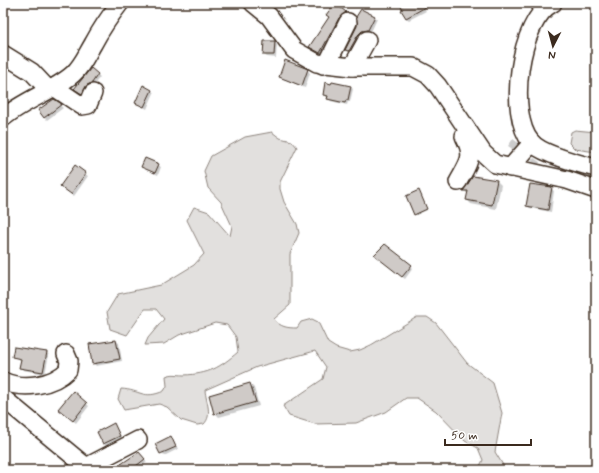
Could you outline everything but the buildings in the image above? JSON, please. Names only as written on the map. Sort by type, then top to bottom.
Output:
[{"type":"street","points":[[3,118],[29,100],[74,74],[81,65],[103,26],[120,3]]},
{"type":"street","points":[[252,3],[269,16],[285,40],[294,50],[304,57],[323,65],[352,67],[413,67],[428,75],[449,103],[482,153],[496,164],[567,180],[596,190]]},
{"type":"street","points":[[553,3],[546,7],[534,20],[527,37],[518,82],[519,108],[526,134],[532,143],[571,162],[596,168]]},
{"type":"street","points":[[323,65],[328,62],[348,22]]},
{"type":"street","points":[[352,67],[367,40]]},
{"type":"street","points":[[3,54],[32,72],[51,88],[82,106],[88,105],[93,93]]},
{"type":"street","points":[[449,103],[470,148],[471,156],[468,165],[458,182]]},
{"type":"street","points":[[510,168],[532,143]]},
{"type":"street","points":[[3,381],[24,387],[55,378],[68,370],[69,361],[66,354]]},
{"type":"street","points":[[3,398],[42,432],[88,468],[138,440]]},
{"type":"shaded area","points":[[575,130],[596,132],[596,152],[575,149],[569,143],[571,132]]},
{"type":"shaded area","points":[[272,132],[280,138],[292,141],[297,147],[280,182],[280,189],[284,202],[297,224],[299,233],[290,254],[290,305],[274,319],[279,324],[284,326],[297,328],[301,322],[312,319],[318,322],[328,343],[336,348],[350,352],[360,350],[371,345],[417,317],[427,317],[436,323],[467,363],[493,383],[502,413],[495,452],[506,470],[478,470],[483,460],[478,448],[465,441],[436,411],[417,398],[406,398],[386,412],[356,423],[315,424],[289,416],[283,406],[323,379],[326,367],[315,351],[257,367],[205,390],[209,412],[207,420],[204,424],[197,425],[181,420],[167,407],[159,404],[124,410],[118,399],[121,389],[146,395],[157,394],[164,391],[167,386],[166,376],[173,374],[184,375],[207,372],[219,366],[238,352],[236,337],[227,325],[215,323],[179,335],[164,344],[145,345],[148,338],[164,319],[156,309],[145,309],[127,335],[110,329],[107,312],[118,294],[161,285],[194,265],[204,254],[187,220],[194,207],[209,212],[230,236],[232,226],[221,202],[208,188],[204,171],[211,156],[245,137]]}]
